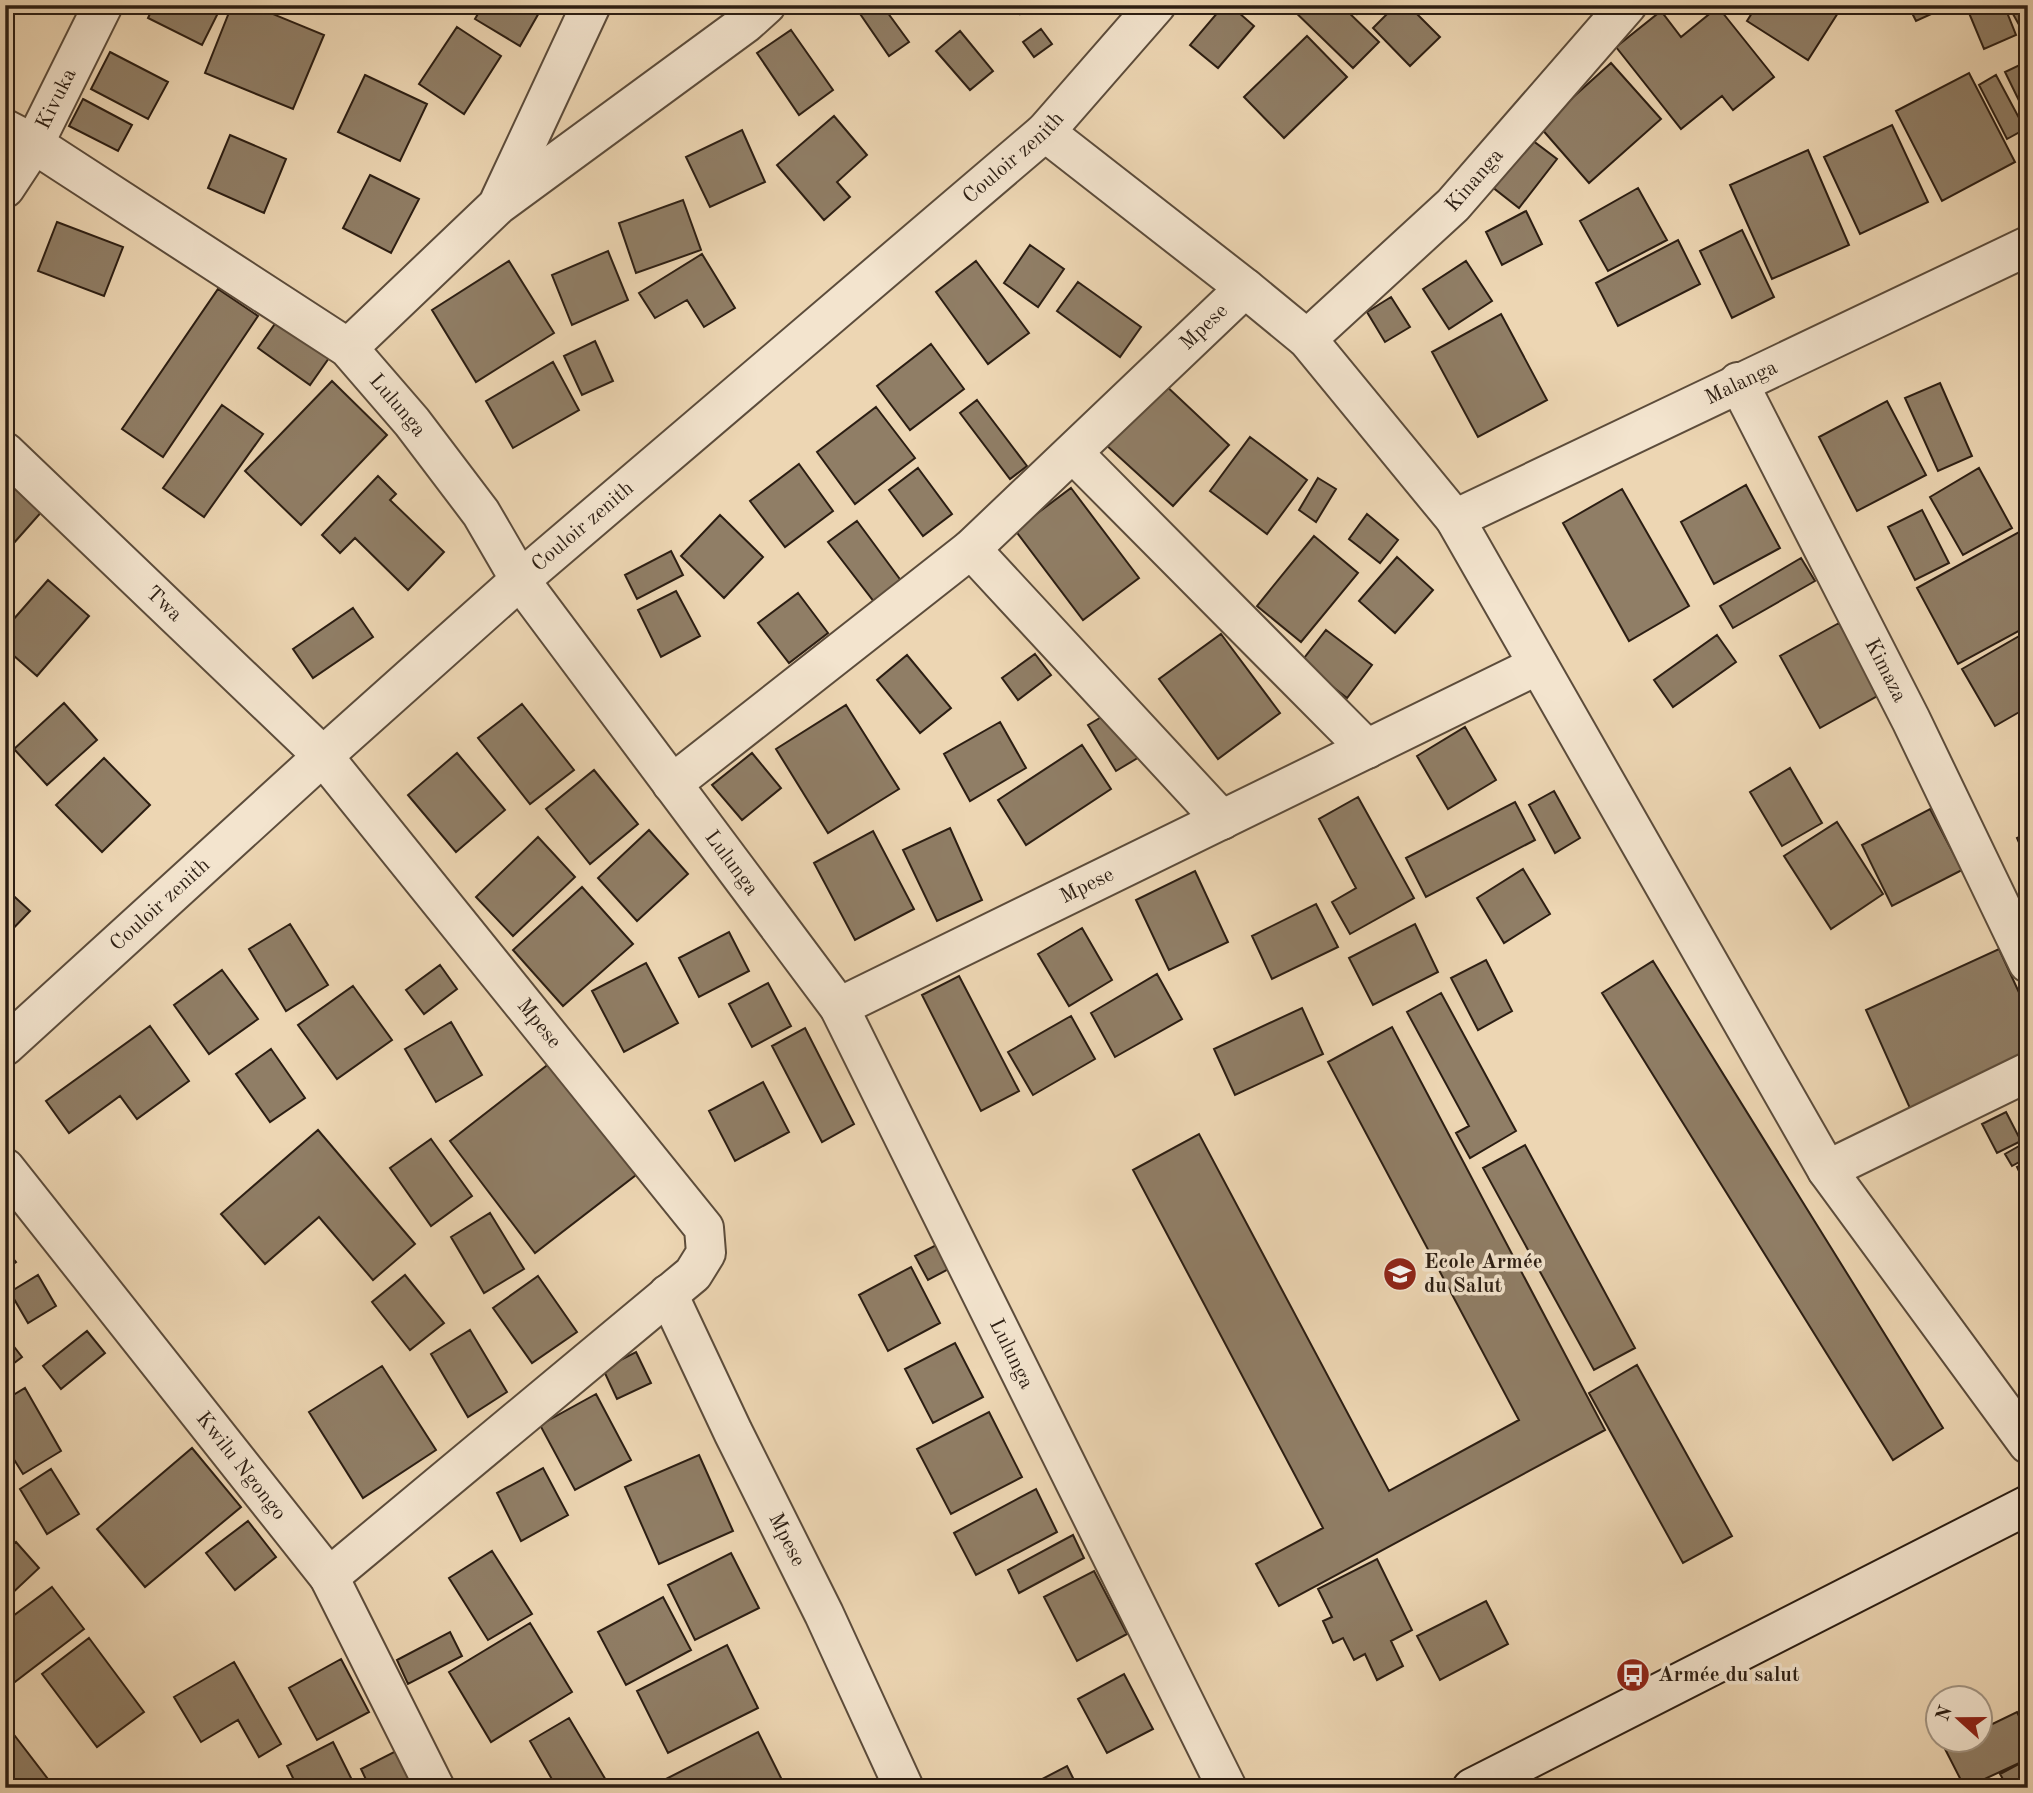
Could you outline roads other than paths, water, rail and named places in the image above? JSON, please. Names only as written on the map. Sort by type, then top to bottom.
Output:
[{"type":"street","name":"Kivuka","points":[[5,188],[19,136],[103,5]]},
{"type":"street","points":[[498,205],[591,5]]},
{"type":"street","points":[[348,348],[498,205],[746,23],[766,5]]},
{"type":"street","name":"Couloir zenith","points":[[5,1046],[323,755],[520,580],[1045,132],[1156,5]]},
{"type":"street","name":"Kinanga","points":[[1307,339],[1453,205],[1627,5]]},
{"type":"street","points":[[1045,132],[1307,339],[1455,519],[1827,1170],[2028,1444]]},
{"type":"street","name":"Lulunga","points":[[19,136],[348,348],[412,422],[481,513],[520,580],[839,1007],[1227,1788]]},
{"type":"street","name":"Malanga","points":[[1455,519],[2028,246]]},
{"type":"street","name":"Mpese","points":[[673,784],[971,549],[1245,288]]},
{"type":"street","name":"Kimaza","points":[[1738,382],[1911,720],[2028,962]]},
{"type":"street","name":"Twa","points":[[5,452],[323,755]]},
{"type":"street","points":[[1073,453],[1367,749]]},
{"type":"street","points":[[971,549],[1222,820]]},
{"type":"street","name":"Mpese","points":[[839,1007],[1538,665]]},
{"type":"street","name":"Mpese","points":[[323,755],[704,1228],[706,1253],[693,1274],[328,1577]]},
{"type":"street","points":[[1827,1170],[2028,1072]]},
{"type":"street","name":"Kwilu Ngongo","points":[[5,1168],[328,1577],[435,1788]]},
{"type":"street","name":"Mpese","points":[[668,1294],[824,1614],[904,1788]]},
{"type":"street","points":[[1472,1788],[2028,1506]]},
{"type":"place","name":"Ecole Armée du Salut","points":[[1400,1274]]},
{"type":"place","name":"Armée du salut","points":[[1633,1675]]}]
